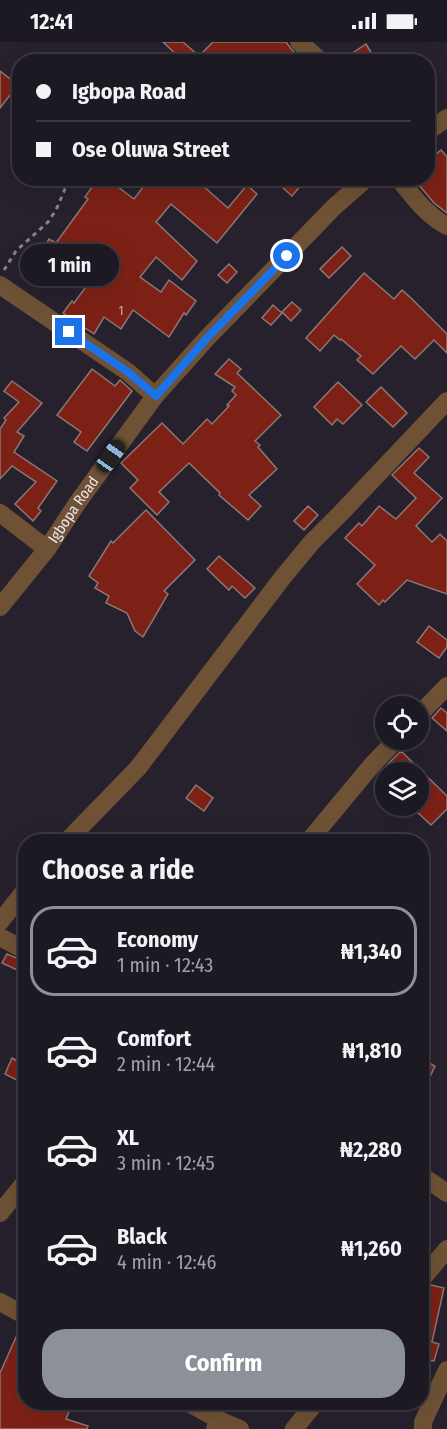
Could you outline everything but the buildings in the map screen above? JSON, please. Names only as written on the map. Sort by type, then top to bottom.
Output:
[{"type":"street","points":[[299,42],[313,54]]},
{"type":"street","name":"Igbopa Road","points":[[0,608],[47,549],[78,502],[156,396],[207,338],[334,207],[358,186]]},
{"type":"street","points":[[405,186],[421,206],[437,221],[447,226]]},
{"type":"street","points":[[0,285],[128,372],[156,396]]},
{"type":"street","points":[[74,834],[138,768],[312,542],[447,402]]},
{"type":"street","points":[[0,513],[47,549]]},
{"type":"street","points":[[429,705],[447,686]]},
{"type":"street","points":[[315,834],[386,750]]},
{"type":"street","points":[[0,922],[18,899]]},
{"type":"street","points":[[0,938],[18,947]]},
{"type":"street","points":[[429,1181],[447,1193]]},
{"type":"street","points":[[0,1213],[18,1191]]},
{"type":"street","points":[[429,1271],[447,1249]]},
{"type":"street","points":[[0,1302],[18,1312]]},
{"type":"street","points":[[428,1427],[447,1370]]},
{"type":"street","points":[[198,1410],[217,1424],[240,1429]]},
{"type":"street","points":[[294,1429],[309,1410]]},
{"type":"path","points":[[0,277],[16,250],[48,222],[68,186]]},
{"type":"route","points":[[69,332],[128,372],[156,396],[207,338],[287,256]]}]
